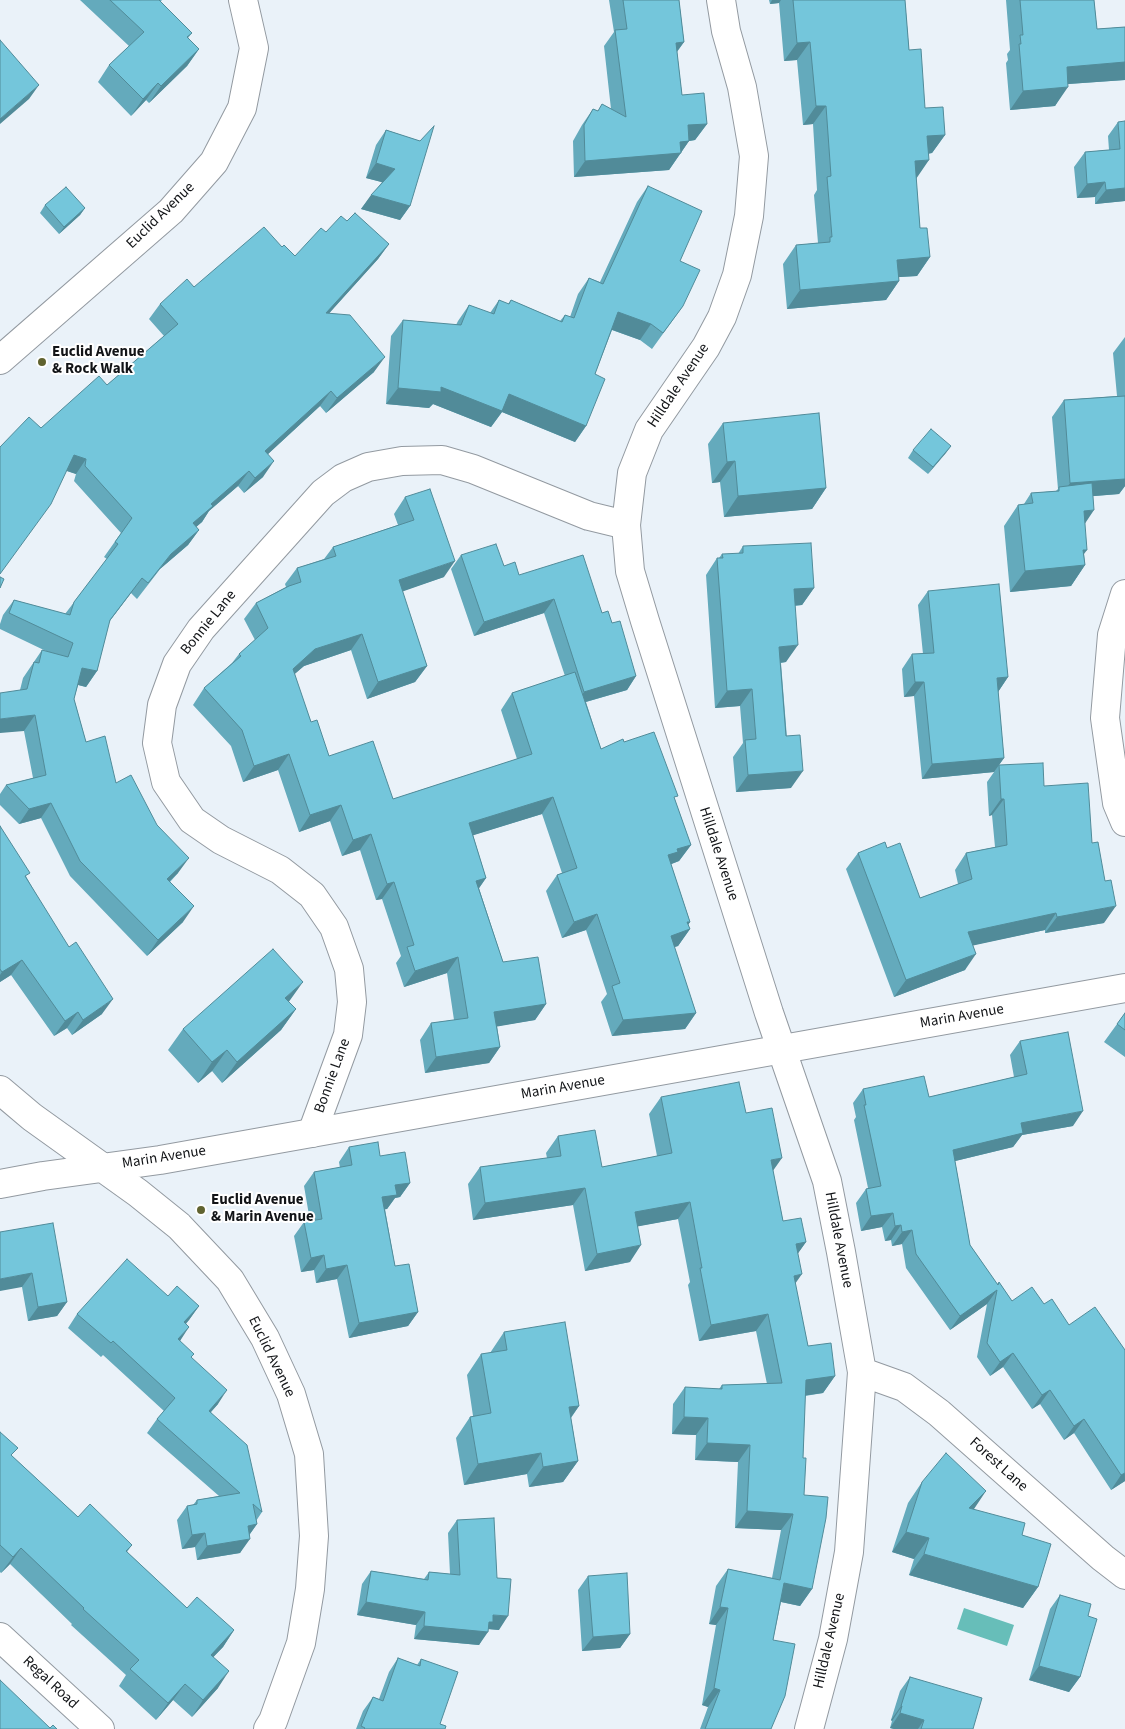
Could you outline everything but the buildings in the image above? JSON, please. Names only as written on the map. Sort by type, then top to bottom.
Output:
[{"type":"street","name":"Euclid Avenue","points":[[0,360],[171,211],[214,162],[242,108],[254,48],[243,0]]},
{"type":"street","name":"Hilldale Avenue","points":[[721,0],[726,31],[742,87],[754,156],[749,216],[737,275],[722,317],[706,347],[649,430],[632,473],[626,525],[630,571],[635,588],[781,1050],[827,1181],[862,1372],[849,1552],[833,1639],[809,1729]]},
{"type":"street","name":"Bonnie Lane","points":[[312,1133],[348,1034],[352,1002],[349,969],[334,927],[312,895],[280,870],[221,840],[192,820],[166,782],[157,743],[162,705],[177,664],[201,629],[323,493],[343,478],[368,467],[402,461],[442,460],[473,469],[589,516],[626,525]]},
{"type":"street","points":[[1125,594],[1112,635],[1105,718],[1117,803],[1125,822]]},
{"type":"street","name":"Marin Avenue","points":[[0,1184],[160,1160],[1125,988]]},
{"type":"street","name":"Euclid Avenue","points":[[0,1090],[32,1117],[138,1193],[179,1226],[230,1280],[265,1338],[291,1394],[309,1454],[314,1536],[310,1589],[301,1643],[273,1721],[268,1729]]},
{"type":"street","name":"Forest Lane","points":[[862,1372],[904,1388],[939,1412],[1103,1558],[1125,1575]]},
{"type":"street","name":"Regal Road","points":[[0,1637],[100,1729]]},
{"type":"shaded area","points":[[964,1608],[1014,1625],[1007,1646],[957,1629]]},
{"type":"place","name":"Euclid Avenue & Rock Walk","points":[[42,362]]},
{"type":"place","name":"Euclid Avenue & Marin Avenue","points":[[201,1210]]}]
